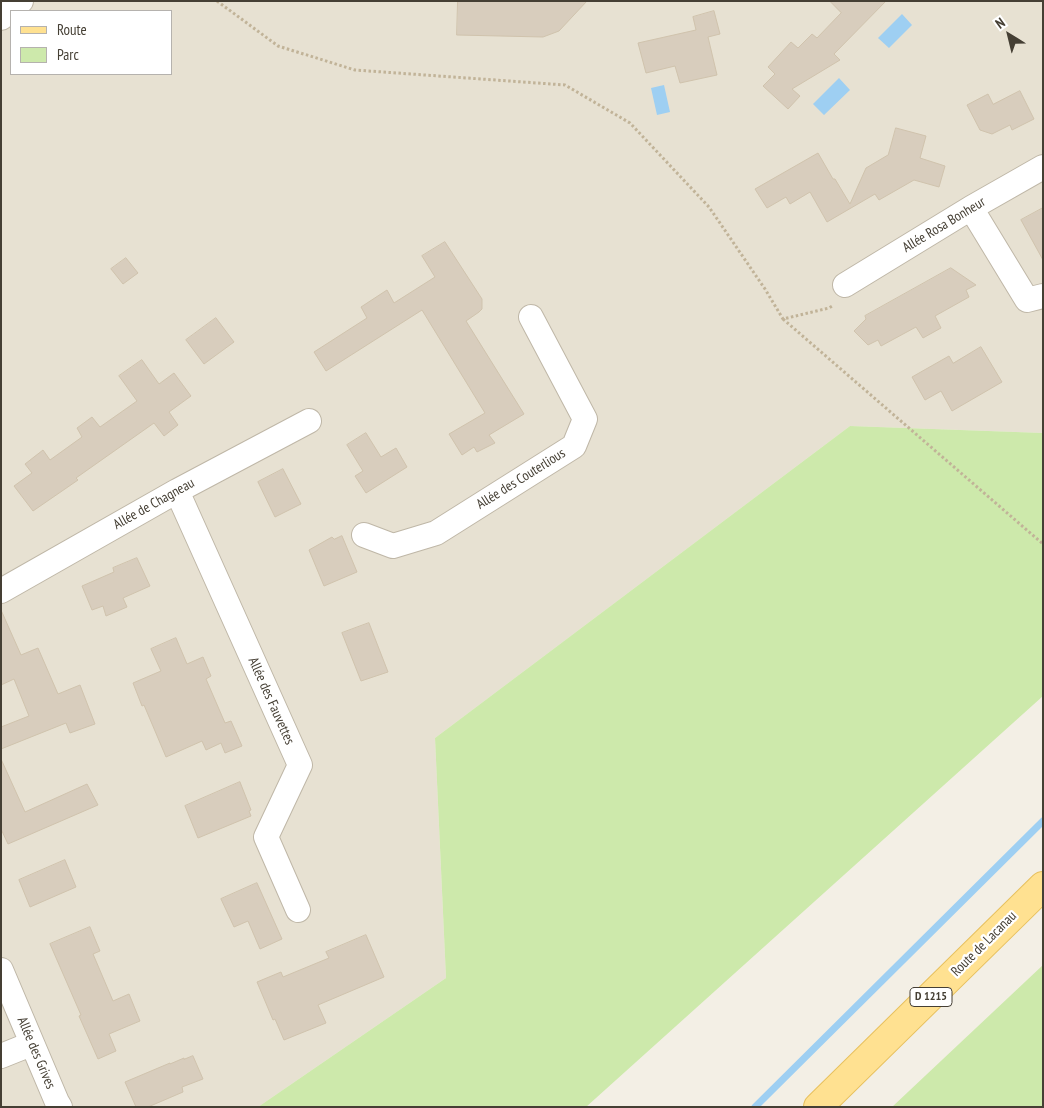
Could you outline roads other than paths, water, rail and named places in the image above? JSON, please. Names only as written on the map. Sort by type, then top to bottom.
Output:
[{"type":"main road","name":"Route de Lacanau","points":[[818,1107],[1043,886]]},
{"type":"street","points":[[10,10],[21,1]]},
{"type":"street","name":"Allée Rosa Bonheur","points":[[845,285],[971,208],[1043,167]]},
{"type":"street","points":[[971,208],[1027,300],[1043,296]]},
{"type":"street","name":"Allée des Couterlious","points":[[364,535],[393,546],[436,533],[574,446],[585,419],[530,317]]},
{"type":"street","name":"Allée de Chagneau","points":[[1,591],[177,491],[309,421]]},
{"type":"street","name":"Allée des Fauvettes","points":[[177,491],[300,765],[266,837],[298,910]]},
{"type":"street","name":"Allée des Grives","points":[[1,970],[31,1044],[60,1107]]},
{"type":"street","points":[[1,1056],[31,1044]]},
{"type":"water","points":[[902,14],[912,25],[889,48],[878,38]]},
{"type":"water","points":[[839,78],[850,90],[824,115],[813,104]]},
{"type":"water","points":[[664,85],[670,112],[657,115],[651,88]]},
{"type":"waterway","points":[[755,1107],[1043,821]]}]
